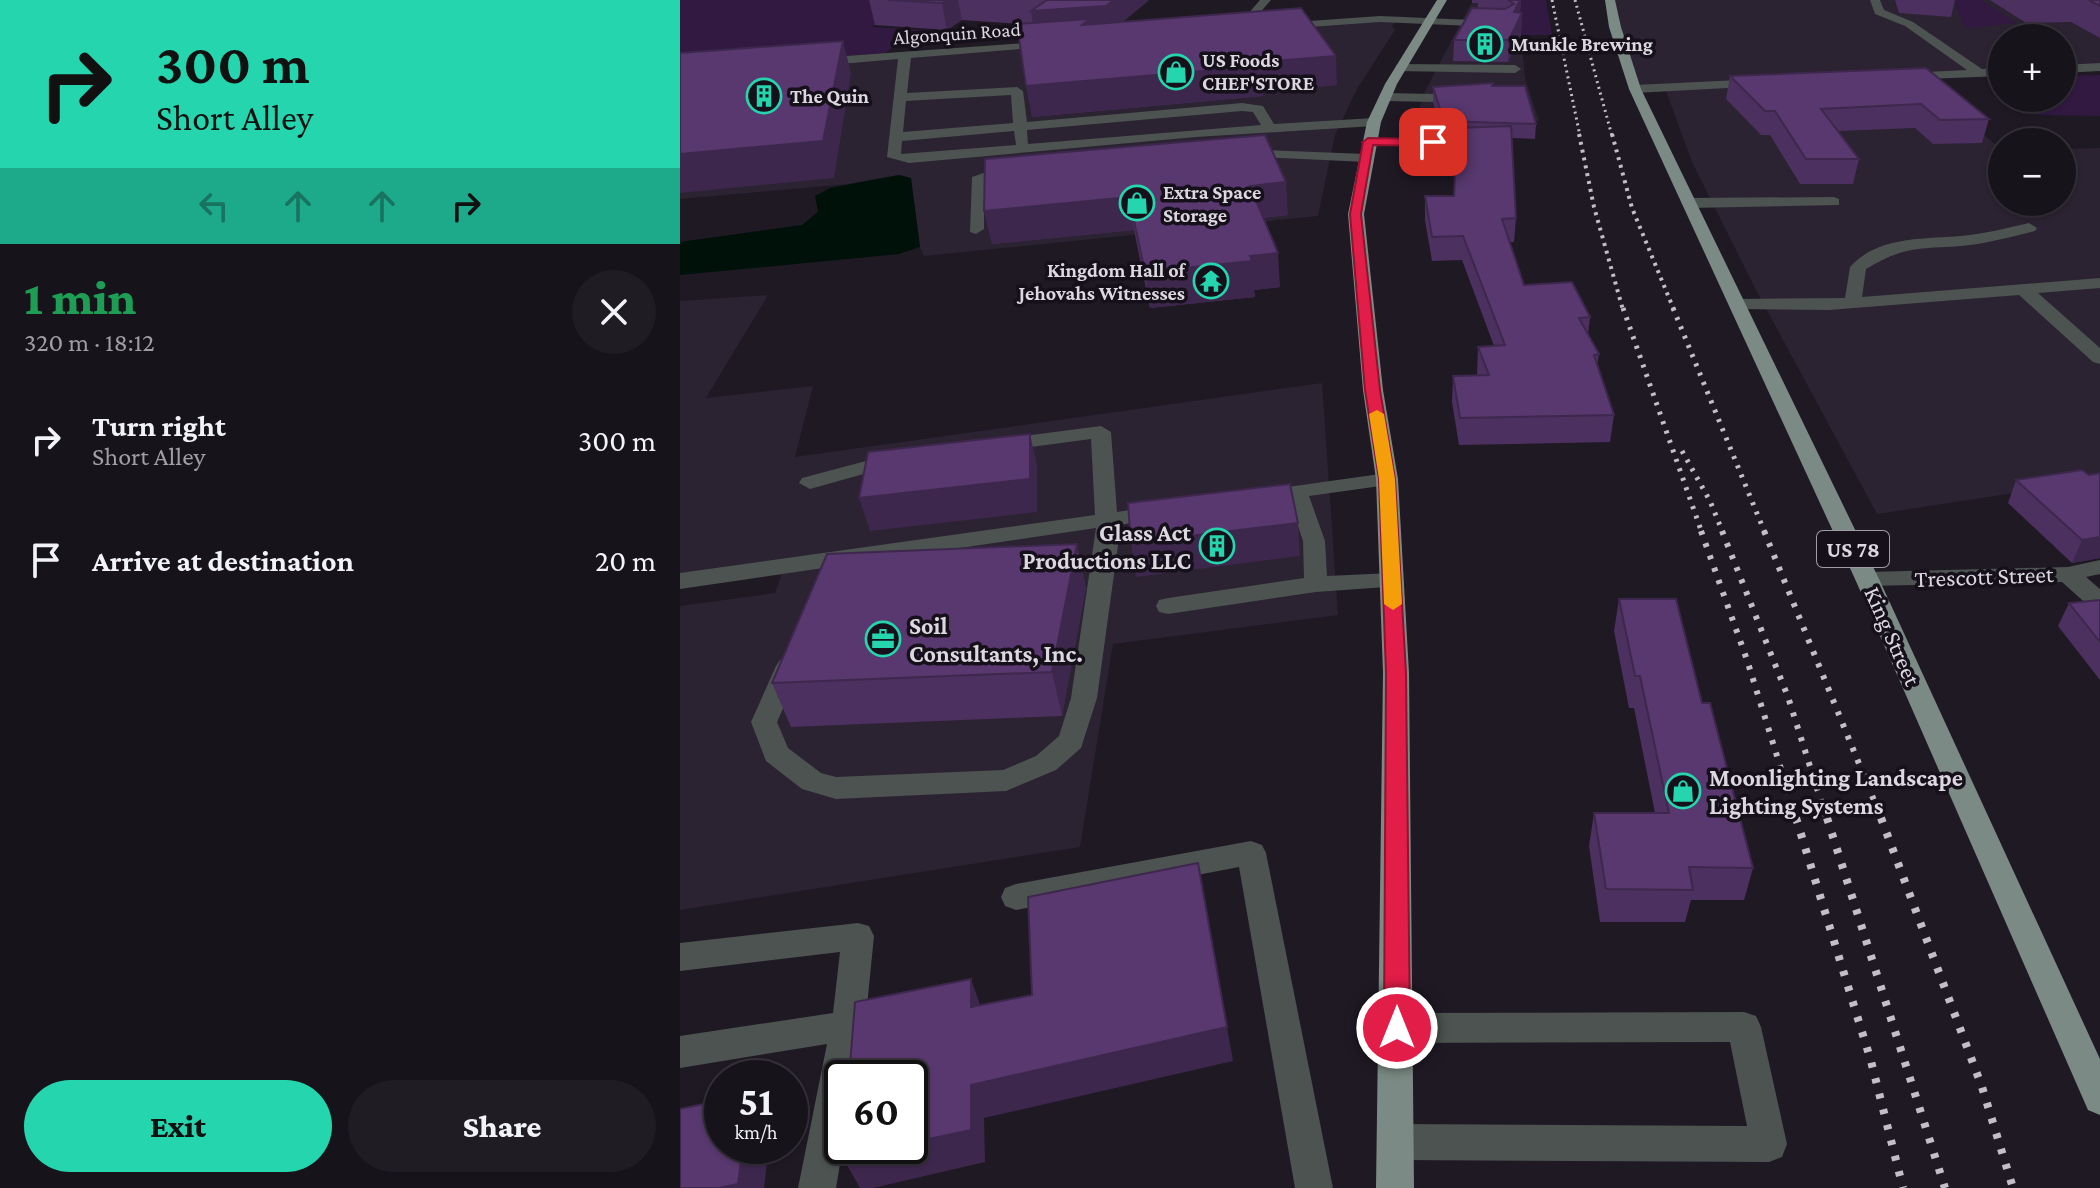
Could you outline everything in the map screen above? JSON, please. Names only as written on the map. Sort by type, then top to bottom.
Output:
[{"type":"main road","points":[[1395,1188],[1396,673],[1387,479],[1373,390],[1356,214],[1369,140],[1386,97],[1442,0]]},
{"type":"main road","name":"King Street","points":[[1610,0],[1615,27],[1635,89],[1867,579],[2100,1098]]},
{"type":"street","points":[[1253,14],[1266,0]]},
{"type":"street","points":[[1875,0],[1879,12],[1909,24],[1979,73]]},
{"type":"street","points":[[1269,27],[1380,19],[1504,24]]},
{"type":"street","name":"Algonquin Road","points":[[807,62],[1063,43]]},
{"type":"street","points":[[905,55],[894,157],[909,159],[1269,127],[1369,140],[1505,143]]},
{"type":"street","points":[[2076,68],[2100,67]]},
{"type":"street","points":[[1400,68],[1515,69]]},
{"type":"street","points":[[1898,77],[1988,73]]},
{"type":"street","points":[[1635,89],[1774,83]]},
{"type":"street","points":[[895,137],[1017,91],[1023,149]]},
{"type":"street","points":[[1386,97],[1434,98],[1478,91]]},
{"type":"street","points":[[900,97],[1021,126],[1242,107],[1258,109],[1269,127]]},
{"type":"street","points":[[1231,153],[1369,140]]},
{"type":"street","points":[[976,229],[977,180],[989,175],[1034,171]]},
{"type":"street","points":[[1689,203],[1834,202]]},
{"type":"street","points":[[1853,302],[1858,267],[1886,250],[1920,242],[1963,241],[2029,228]]},
{"type":"street","points":[[1737,304],[1853,302],[2100,283]]},
{"type":"street","points":[[2023,289],[2100,358]]},
{"type":"street","points":[[799,643],[764,722],[776,754],[812,781],[836,788],[1006,780],[1046,763],[1071,741],[1084,698],[1106,558],[1107,519],[1101,432],[979,447]]},
{"type":"street","points":[[810,483],[918,455]]},
{"type":"street","points":[[1237,501],[1387,479]]},
{"type":"street","points":[[1297,492],[1314,541],[1316,584]]},
{"type":"street","points":[[680,581],[1178,509]]},
{"type":"street","points":[[1075,561],[1106,558]]},
{"type":"street","points":[[827,586],[832,559]]},
{"type":"street","name":"Trescott Street","points":[[1867,579],[2068,574],[2100,567]]},
{"type":"street","points":[[2068,574],[2100,602]]},
{"type":"street","points":[[1168,606],[1316,584],[1392,581]]},
{"type":"street","points":[[1016,897],[1251,853],[1314,1188]]},
{"type":"street","points":[[680,957],[858,936],[848,1026],[817,1188]]},
{"type":"street","points":[[680,1052],[848,1026]]},
{"type":"street","points":[[1396,1142],[1769,1144],[1744,1027],[1397,1028]]},
{"type":"shaded area","points":[[680,0],[915,0],[872,27],[920,30],[885,53],[680,69]]},
{"type":"shaded area","points":[[1473,0],[1520,24],[1525,78],[1539,121],[1415,122],[1425,91]]},
{"type":"shaded area","points":[[1519,0],[1546,0],[1552,35],[1521,35]]},
{"type":"shaded area","points":[[1610,0],[2100,0],[2100,67],[2076,68],[2076,24],[1988,24],[1988,73],[1914,77],[1988,138],[1988,216],[2076,216],[2076,149],[2100,148],[2100,480],[1877,514],[1756,290],[1692,162],[1665,88],[1635,89]]},
{"type":"shaded area","points":[[1955,0],[1981,0],[2017,23],[1968,28],[1963,25]]},
{"type":"shaded area","points":[[1396,20],[1392,26],[1395,30],[1357,89],[1335,135],[1318,216],[924,256],[920,247],[911,179],[899,175],[847,184],[680,199],[680,72]]},
{"type":"shaded area","points":[[2100,75],[2100,116],[2038,115],[2033,112],[2076,112],[2076,76]]},
{"type":"shaded area","points":[[899,175],[911,178],[920,247],[899,254],[680,275],[680,242],[802,225],[818,212],[815,196],[830,188]]},
{"type":"shaded area","points":[[768,295],[706,398],[813,386],[795,457],[1322,383],[1338,615],[1113,644],[1080,847],[680,910],[680,606],[775,593],[784,567],[680,581],[680,301]]},
{"type":"building","points":[[888,0],[947,0],[942,3]]},
{"type":"building","points":[[1047,0],[1114,0],[1106,6],[1031,11]]},
{"type":"building","points":[[1508,0],[1520,0],[1514,12],[1522,13],[1509,40],[1454,40],[1472,8],[1505,9],[1514,4]]},
{"type":"building","points":[[1301,8],[1336,56],[1259,62],[1261,66],[1026,86],[1017,24],[1089,19],[1082,25]]},
{"type":"building","points":[[843,41],[823,141],[680,154],[680,53]]},
{"type":"building","points":[[1926,68],[1989,119],[1940,120],[1921,104],[1821,109],[1859,159],[1806,159],[1775,111],[1765,111],[1730,76]]},
{"type":"building","points":[[1493,83],[1492,86],[1525,86],[1536,124],[1444,121],[1433,87]]},
{"type":"building","points":[[1511,126],[1516,218],[1502,219],[1524,285],[1572,282],[1590,317],[1579,318],[1599,354],[1594,355],[1614,415],[1460,418],[1453,376],[1489,375],[1478,347],[1505,345],[1463,236],[1432,237],[1425,196],[1454,196],[1457,128]]},
{"type":"building","points":[[1265,135],[1286,182],[1250,186],[1278,253],[1250,256],[1252,261],[1145,272],[1129,197],[984,211],[985,159]]},
{"type":"building","points":[[1030,434],[1030,479],[859,498],[868,452]]},
{"type":"building","points":[[2082,470],[2089,475],[2100,473],[2100,537],[2082,540],[2016,480]]},
{"type":"building","points":[[1290,484],[1298,523],[1131,543],[1128,503]]},
{"type":"building","points":[[1077,544],[1052,672],[772,683],[827,554]]},
{"type":"building","points":[[1619,599],[1676,599],[1702,703],[1710,703],[1753,868],[1689,867],[1693,890],[1606,889],[1594,813],[1669,813],[1640,676],[1635,676]]},
{"type":"building","points":[[2100,600],[2100,642],[2069,603]]},
{"type":"building","points":[[1198,863],[1227,1027],[971,1085],[971,1130],[928,1139],[928,1060],[850,1060],[855,1002],[971,979],[971,1007],[1032,995],[1028,897]]},
{"type":"building","points":[[704,1104],[704,1164],[741,1164],[738,1184],[719,1188],[680,1188],[680,1109]]},
{"type":"railway","points":[[1552,0],[1580,136]]},
{"type":"railway","points":[[1575,0],[1612,136]]},
{"type":"railway","points":[[1579,134],[1594,207],[1623,310]]},
{"type":"railway","points":[[1612,134],[1632,208],[1674,310]]},
{"type":"railway","points":[[1623,308],[1702,533]]},
{"type":"railway","points":[[1673,308],[1765,533]]},
{"type":"railway","points":[[1682,451],[1710,501],[1723,533]]},
{"type":"railway","points":[[1701,531],[1747,660],[1797,820]]},
{"type":"railway","points":[[1722,531],[1788,697],[1827,820]]},
{"type":"railway","points":[[1764,531],[1882,820]]},
{"type":"railway","points":[[1796,818],[1871,1061],[1903,1188]]},
{"type":"railway","points":[[1827,818],[1945,1188]]},
{"type":"railway","points":[[1881,818],[1982,1087],[2013,1188]]},
{"type":"slow traffic","points":[[1377,414],[1387,479],[1393,604]]},
{"type":"place","name":"Munkle Brewing","points":[[1485,44]]},
{"type":"place","name":"US Foods CHEF'STORE","points":[[1176,72]]},
{"type":"place","name":"The Quin","points":[[764,96]]},
{"type":"place","name":"Extra Space Storage","points":[[1137,203]]},
{"type":"place","name":"Kingdom Hall of Jehovahs Witnesses","points":[[1211,281]]},
{"type":"place","name":"Glass Act Productions LLC","points":[[1217,546]]},
{"type":"place","name":"Soil Consultants, Inc.","points":[[883,639]]},
{"type":"place","name":"Moonlighting Landscape Lighting Systems","points":[[1683,791]]},
{"type":"route","points":[[1397,1028],[1396,673],[1387,479],[1373,390],[1356,214],[1368,142],[1433,142]]}]
